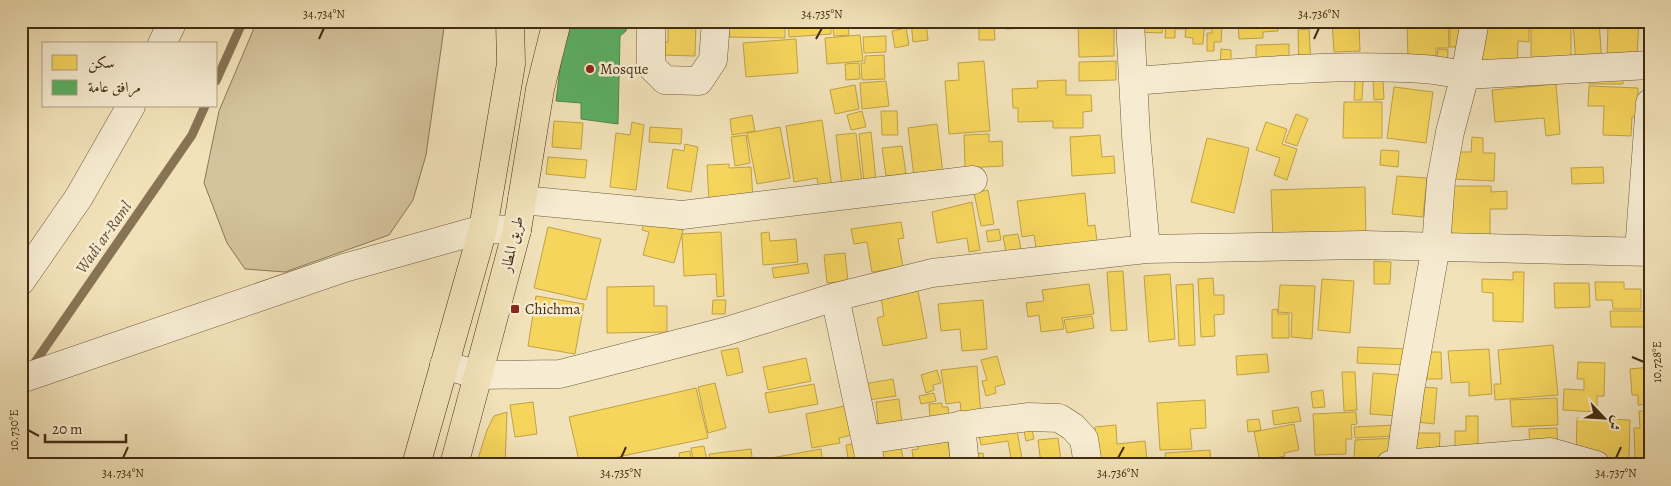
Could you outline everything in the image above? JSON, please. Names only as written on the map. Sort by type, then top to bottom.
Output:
[{"type":"main road","points":[[416,465],[483,229],[511,64],[510,21]]},
{"type":"main road","name":"طريق المطار","points":[[454,465],[517,230],[540,89],[557,21]]},
{"type":"street","points":[[163,42],[173,21]]},
{"type":"street","points":[[651,21],[651,66],[665,80],[700,81],[713,60],[716,21]]},
{"type":"street","points":[[1130,21],[1146,249]]},
{"type":"street","points":[[1400,464],[1410,391],[1436,246],[1441,181],[1475,21]]},
{"type":"street","points":[[1133,81],[1262,72],[1372,68],[1425,69],[1465,75],[1650,65]]},
{"type":"street","points":[[444,365],[479,375],[524,376],[568,372],[727,331],[835,297],[932,273],[1146,249],[1436,246],[1645,252],[1650,103]]},
{"type":"street","points":[[21,281],[78,197],[130,108]]},
{"type":"street","points":[[522,200],[682,216],[972,180]]},
{"type":"street","points":[[21,379],[344,268],[483,229],[517,230]]},
{"type":"street","points":[[835,297],[868,452],[961,425],[1029,417],[1059,418],[1074,427],[1084,439],[1088,465]]},
{"type":"street","points":[[961,425],[965,465]]},
{"type":"street","points":[[1390,465],[1550,452],[1596,465]]},
{"type":"shaded area","points":[[257,21],[445,21],[426,155],[413,200],[389,235],[285,272],[245,269],[227,243],[204,183],[219,111]]},
{"type":"building: سكن","points":[[668,21],[696,21],[695,56],[661,55],[661,42],[668,42]]},
{"type":"building: سكن","points":[[730,21],[785,21],[785,38],[729,37]]},
{"type":"building: سكن","points":[[788,21],[831,21],[831,34],[789,37]]},
{"type":"building: سكن","points":[[832,21],[848,21],[849,35],[834,36]]},
{"type":"building: سكن","points":[[883,21],[905,21],[905,24],[884,26]]},
{"type":"building: سكن","points":[[911,21],[926,21],[928,40],[913,42]]},
{"type":"building: سكن","points":[[1004,21],[1029,21],[1030,28],[1005,29]]},
{"type":"building: سكن","points":[[1078,21],[1114,21],[1114,56],[1079,57]]},
{"type":"building: سكن","points":[[1136,21],[1163,21],[1162,33],[1135,32]]},
{"type":"building: سكن","points":[[1166,21],[1211,21],[1211,29],[1204,29],[1203,44],[1193,44],[1193,38],[1185,37],[1186,29],[1175,29],[1175,38],[1165,38]]},
{"type":"building: سكن","points":[[1238,21],[1277,21],[1278,31],[1263,32],[1263,38],[1239,39]]},
{"type":"building: سكن","points":[[1301,21],[1330,21],[1311,22],[1311,27],[1301,27]]},
{"type":"building: سكن","points":[[1332,21],[1370,21],[1370,25],[1359,25],[1360,51],[1334,52]]},
{"type":"building: سكن","points":[[1407,21],[1448,21],[1449,48],[1436,48],[1436,58],[1408,59]]},
{"type":"building: سكن","points":[[1450,21],[1462,21],[1462,47],[1450,47]]},
{"type":"building: سكن","points":[[1483,21],[1529,21],[1529,42],[1518,41],[1517,75],[1482,74]]},
{"type":"building: سكن","points":[[1531,21],[1571,21],[1571,71],[1531,71]]},
{"type":"building: سكن","points":[[1573,21],[1599,21],[1602,63],[1576,65]]},
{"type":"building: سكن","points":[[1617,21],[1639,21],[1637,56],[1607,55],[1608,25],[1617,25]]},
{"type":"building: سكن","points":[[979,25],[994,25],[995,40],[979,40]]},
{"type":"building: سكن","points":[[1212,26],[1222,26],[1221,42],[1214,42],[1214,51],[1207,51],[1207,33],[1212,33]]},
{"type":"building: سكن","points":[[906,28],[909,45],[895,48],[892,31]]},
{"type":"building: سكن","points":[[1309,29],[1311,64],[1299,65],[1298,30]]},
{"type":"building: سكن","points":[[860,35],[863,61],[827,64],[825,38]]},
{"type":"building: سكن","points":[[886,36],[886,52],[864,53],[863,37]]},
{"type":"building: سكن","points":[[796,39],[798,73],[746,77],[743,43]]},
{"type":"building: سكن","points":[[1289,44],[1289,65],[1256,66],[1256,45]]},
{"type":"building: سكن","points":[[1221,49],[1231,50],[1231,67],[1220,67]]},
{"type":"building: سكن","points":[[1438,49],[1448,50],[1447,71],[1436,70]]},
{"type":"building: سكن","points":[[884,55],[885,79],[862,80],[861,63],[865,63],[865,56]]},
{"type":"building: سكن","points":[[984,61],[990,131],[949,134],[945,81],[959,80],[958,63]]},
{"type":"building: سكن","points":[[1116,61],[1116,80],[1079,81],[1079,62]]},
{"type":"building: سكن","points":[[859,63],[860,79],[846,80],[845,64]]},
{"type":"building: سكن","points":[[1623,72],[1623,84],[1589,84],[1589,73]]},
{"type":"building: سكن","points":[[1373,79],[1383,79],[1384,99],[1374,100]]},
{"type":"building: سكن","points":[[1066,80],[1066,95],[1091,95],[1092,111],[1083,112],[1083,128],[1053,128],[1053,121],[1018,122],[1018,108],[1013,108],[1012,89],[1038,88],[1037,81]]},
{"type":"building: سكن","points":[[1355,80],[1363,80],[1362,100],[1354,100]]},
{"type":"building: سكن","points":[[886,81],[889,106],[862,109],[860,83]]},
{"type":"building: سكن","points":[[1556,84],[1560,134],[1546,136],[1544,118],[1495,122],[1492,90]]},
{"type":"building: سكن","points":[[855,85],[859,109],[835,114],[830,90]]},
{"type":"building: سكن","points":[[1589,86],[1638,88],[1637,117],[1632,117],[1631,136],[1603,135],[1604,106],[1588,106]]},
{"type":"building: سكن","points":[[1394,87],[1433,92],[1426,143],[1387,138]]},
{"type":"building: سكن","points":[[1344,102],[1382,102],[1382,138],[1343,138]]},
{"type":"building: سكن","points":[[862,111],[866,127],[851,130],[847,115]]},
{"type":"building: سكن","points":[[881,111],[897,111],[898,135],[882,135]]},
{"type":"building: سكن","points":[[1296,114],[1308,119],[1297,146],[1285,142]]},
{"type":"building: سكن","points":[[752,115],[755,131],[732,135],[730,119]]},
{"type":"building: سكن","points":[[822,120],[832,188],[819,190],[817,178],[794,182],[786,126]]},
{"type":"building: سكن","points":[[554,121],[583,123],[581,149],[552,147]]},
{"type":"building: سكن","points":[[632,122],[644,125],[636,190],[610,187],[616,133],[630,135]]},
{"type":"building: سكن","points":[[1266,122],[1287,129],[1282,144],[1297,149],[1287,180],[1274,175],[1280,158],[1256,150]]},
{"type":"building: سكن","points":[[937,124],[943,174],[914,177],[908,128]]},
{"type":"building: سكن","points":[[650,127],[682,129],[681,144],[649,142]]},
{"type":"building: سكن","points":[[780,127],[790,178],[757,184],[747,133]]},
{"type":"building: سكن","points":[[871,132],[876,181],[864,183],[859,134]]},
{"type":"building: سكن","points":[[856,133],[862,183],[842,186],[836,135]]},
{"type":"building: سكن","points":[[989,134],[989,142],[1002,141],[1003,166],[965,168],[964,135]]},
{"type":"building: سكن","points":[[746,135],[750,163],[735,166],[731,137]]},
{"type":"building: سكن","points":[[1100,135],[1102,157],[1114,156],[1115,173],[1072,176],[1070,137]]},
{"type":"building: سكن","points":[[1472,137],[1483,138],[1483,153],[1495,153],[1494,181],[1453,179],[1455,152],[1471,152]]},
{"type":"building: سكن","points":[[1207,138],[1249,148],[1234,213],[1191,202]]},
{"type":"building: سكن","points":[[685,144],[698,147],[691,192],[667,188],[673,149],[684,151]]},
{"type":"building: سكن","points":[[902,146],[906,174],[886,176],[882,148]]},
{"type":"building: سكن","points":[[1381,150],[1399,151],[1398,167],[1380,165]]},
{"type":"building: سكن","points":[[548,157],[587,160],[585,178],[546,174]]},
{"type":"building: سكن","points":[[729,164],[729,168],[751,167],[753,199],[709,202],[707,165]]},
{"type":"building: سكن","points":[[1603,167],[1604,183],[1572,184],[1571,168]]},
{"type":"building: سكن","points":[[1397,176],[1427,178],[1423,217],[1392,214]]},
{"type":"building: سكن","points":[[1448,186],[1491,186],[1491,192],[1507,191],[1507,209],[1490,209],[1490,241],[1448,241]]},
{"type":"building: سكن","points":[[1365,187],[1366,238],[1273,240],[1271,190]]},
{"type":"building: سكن","points":[[988,190],[994,224],[981,226],[974,193]]},
{"type":"building: سكن","points":[[1085,193],[1088,226],[1095,225],[1097,241],[1036,248],[1034,235],[1022,237],[1017,201]]},
{"type":"building: سكن","points":[[972,202],[980,250],[969,252],[967,238],[937,243],[932,212]]},
{"type":"building: سكن","points":[[645,219],[683,230],[674,263],[643,255],[649,232],[642,230]]},
{"type":"building: سكن","points":[[901,222],[904,238],[898,239],[903,267],[872,272],[867,242],[854,244],[851,229]]},
{"type":"building: سكن","points":[[548,227],[601,239],[586,300],[534,288]]},
{"type":"building: سكن","points":[[999,229],[1001,240],[988,242],[986,231]]},
{"type":"building: سكن","points":[[721,232],[724,296],[717,297],[716,274],[684,276],[682,234]]},
{"type":"building: سكن","points":[[769,232],[770,241],[796,239],[798,262],[763,265],[761,233]]},
{"type":"building: سكن","points":[[1018,234],[1022,254],[1007,257],[1003,236]]},
{"type":"building: سكن","points":[[845,253],[848,281],[827,283],[824,255]]},
{"type":"building: سكن","points":[[1374,261],[1391,262],[1390,284],[1374,284]]},
{"type":"building: سكن","points":[[807,263],[809,273],[774,278],[772,268]]},
{"type":"building: سكن","points":[[1123,271],[1127,330],[1111,331],[1107,272]]},
{"type":"building: سكن","points":[[1513,272],[1524,272],[1523,322],[1493,321],[1493,293],[1482,292],[1482,279],[1513,280]]},
{"type":"building: سكن","points":[[1170,274],[1175,339],[1149,342],[1144,276]]},
{"type":"building: سكن","points":[[1213,278],[1214,295],[1224,295],[1224,314],[1214,315],[1215,336],[1201,337],[1198,279]]},
{"type":"building: سكن","points":[[1322,279],[1354,281],[1350,333],[1318,330]]},
{"type":"building: سكن","points":[[1595,282],[1624,282],[1624,289],[1641,289],[1641,309],[1613,309],[1612,300],[1596,300]]},
{"type":"building: سكن","points":[[1554,283],[1589,283],[1590,307],[1555,308]]},
{"type":"building: سكن","points":[[1089,284],[1094,314],[1062,318],[1064,329],[1041,332],[1039,315],[1028,317],[1026,303],[1044,301],[1042,290]]},
{"type":"building: سكن","points":[[1193,284],[1195,345],[1179,346],[1176,285]]},
{"type":"building: سكن","points":[[1280,285],[1315,286],[1312,339],[1291,337],[1292,313],[1278,312]]},
{"type":"building: سكن","points":[[654,286],[654,306],[667,306],[667,332],[607,333],[607,287]]},
{"type":"building: سكن","points":[[918,291],[927,338],[883,346],[877,318],[884,316],[881,298]]},
{"type":"building: سكن","points":[[536,296],[584,304],[575,354],[528,346]]},
{"type":"building: سكن","points":[[713,300],[726,300],[725,314],[712,314]]},
{"type":"building: سكن","points":[[983,300],[987,349],[962,351],[960,329],[941,331],[938,304]]},
{"type":"building: سكن","points":[[1277,309],[1278,314],[1289,314],[1289,338],[1272,338],[1272,310]]},
{"type":"building: سكن","points":[[1610,311],[1647,311],[1647,327],[1611,327]]},
{"type":"building: سكن","points":[[1092,316],[1094,328],[1067,333],[1064,320]]},
{"type":"building: سكن","points":[[1553,345],[1558,395],[1495,400],[1494,384],[1501,384],[1498,350]]},
{"type":"building: سكن","points":[[1358,347],[1409,349],[1408,365],[1357,363]]},
{"type":"building: سكن","points":[[738,348],[743,372],[727,376],[721,351]]},
{"type":"building: سكن","points":[[1489,349],[1492,394],[1469,396],[1469,382],[1451,383],[1448,351]]},
{"type":"building: سكن","points":[[1427,352],[1441,352],[1442,379],[1427,379]]},
{"type":"building: سكن","points":[[1267,354],[1269,372],[1237,375],[1236,356]]},
{"type":"building: سكن","points":[[997,356],[1005,384],[995,387],[996,393],[986,396],[982,381],[987,380],[981,360]]},
{"type":"building: سكن","points":[[806,358],[811,381],[768,390],[763,367]]},
{"type":"building: سكن","points":[[1578,362],[1605,363],[1604,396],[1597,396],[1597,412],[1563,410],[1564,389],[1584,390],[1584,379],[1577,379]]},
{"type":"building: سكن","points":[[977,366],[981,416],[962,418],[960,402],[946,404],[941,370]]},
{"type":"building: سكن","points":[[1650,367],[1650,404],[1638,405],[1638,395],[1632,395],[1630,369]]},
{"type":"building: سكن","points":[[937,370],[941,383],[933,385],[934,390],[926,393],[921,375]]},
{"type":"building: سكن","points":[[1342,372],[1355,372],[1357,410],[1344,411]]},
{"type":"building: سكن","points":[[1373,373],[1400,375],[1397,416],[1370,414]]},
{"type":"building: سكن","points":[[893,379],[896,396],[861,401],[858,385]]},
{"type":"building: سكن","points":[[715,383],[726,428],[708,433],[698,387]]},
{"type":"building: سكن","points":[[814,384],[818,404],[769,413],[765,393]]},
{"type":"building: سكن","points":[[1421,387],[1437,388],[1434,424],[1418,422]]},
{"type":"building: سكن","points":[[696,388],[708,438],[580,465],[569,417]]},
{"type":"building: سكن","points":[[1323,390],[1325,407],[1313,408],[1311,392]]},
{"type":"building: سكن","points":[[934,393],[936,401],[921,404],[919,396]]},
{"type":"building: سكن","points":[[1557,398],[1558,425],[1512,427],[1510,400]]},
{"type":"building: سكن","points":[[899,399],[904,439],[880,441],[876,402]]},
{"type":"building: سكن","points":[[1205,400],[1206,428],[1190,429],[1192,449],[1160,450],[1157,403]]},
{"type":"building: سكن","points":[[533,402],[537,434],[515,437],[510,405]]},
{"type":"building: سكن","points":[[942,403],[942,407],[948,407],[949,418],[930,420],[929,404]]},
{"type":"building: سكن","points":[[850,405],[856,434],[839,438],[840,443],[812,448],[806,414]]},
{"type":"building: سكن","points":[[1298,407],[1301,421],[1274,425],[1272,411]]},
{"type":"building: سكن","points":[[1639,411],[1650,411],[1650,458],[1635,459],[1634,428],[1640,428]]},
{"type":"building: سكن","points":[[507,412],[505,465],[476,465],[487,430],[494,416]]},
{"type":"building: سكن","points":[[1356,412],[1357,424],[1351,425],[1352,439],[1346,439],[1346,454],[1315,455],[1313,414]]},
{"type":"building: سكن","points":[[1466,416],[1478,416],[1478,451],[1455,451],[1455,431],[1466,431]]},
{"type":"building: سكن","points":[[1577,418],[1630,420],[1629,458],[1576,457]]},
{"type":"building: سكن","points":[[1259,419],[1261,430],[1248,432],[1247,420]]},
{"type":"building: سكن","points":[[1016,424],[1023,465],[1012,465],[1008,441],[981,445],[978,431]]},
{"type":"building: سكن","points":[[1294,424],[1299,450],[1284,453],[1285,456],[1260,461],[1254,432]]},
{"type":"building: سكن","points":[[1031,425],[1034,439],[1026,441],[1023,426]]},
{"type":"building: سكن","points":[[1116,425],[1117,444],[1145,441],[1147,460],[1097,464],[1095,427]]},
{"type":"building: سكن","points":[[1395,425],[1395,436],[1355,438],[1354,427]]},
{"type":"building: سكن","points":[[1557,428],[1558,450],[1530,451],[1529,429]]},
{"type":"building: سكن","points":[[947,432],[951,465],[914,465],[912,450],[918,449],[916,436]]},
{"type":"building: سكن","points":[[1411,433],[1440,433],[1439,458],[1410,458]]},
{"type":"building: سكن","points":[[1058,438],[1061,461],[1041,464],[1038,440]]},
{"type":"building: سكن","points":[[1395,438],[1386,458],[1354,460],[1355,440]]},
{"type":"building: سكن","points":[[858,443],[861,465],[849,465],[846,445]]},
{"type":"building: سكن","points":[[704,446],[708,465],[694,465],[691,448]]},
{"type":"building: سكن","points":[[901,447],[904,465],[878,465],[876,451]]},
{"type":"building: سكن","points":[[751,449],[753,465],[711,465],[709,454]]},
{"type":"building: سكن","points":[[821,449],[823,465],[772,465],[771,458]]},
{"type":"building: سكن","points":[[1210,450],[1211,465],[1166,465],[1165,453]]},
{"type":"building: سكن","points":[[690,451],[692,465],[680,465],[679,453]]},
{"type":"building: سكن","points":[[983,453],[984,464],[976,465],[974,454]]},
{"type":"building: سكن","points":[[676,457],[677,465],[667,465],[666,459]]},
{"type":"building: سكن","points":[[1076,458],[1077,465],[1041,465]]},
{"type":"building: مرافق عامة","name":"Mosque","points":[[566,21],[627,21],[626,31],[620,36],[618,124],[581,119],[581,103],[556,101]]},
{"type":"waterway","name":"Wadi ar-Raml","points":[[218,77],[243,21]]},
{"type":"waterway","name":"Wadi ar-Raml","points":[[31,368],[192,135],[204,108]]},
{"type":"place","name":"Mosque","points":[[590,69]]},
{"type":"place","name":"Chichma","points":[[515,309]]}]
